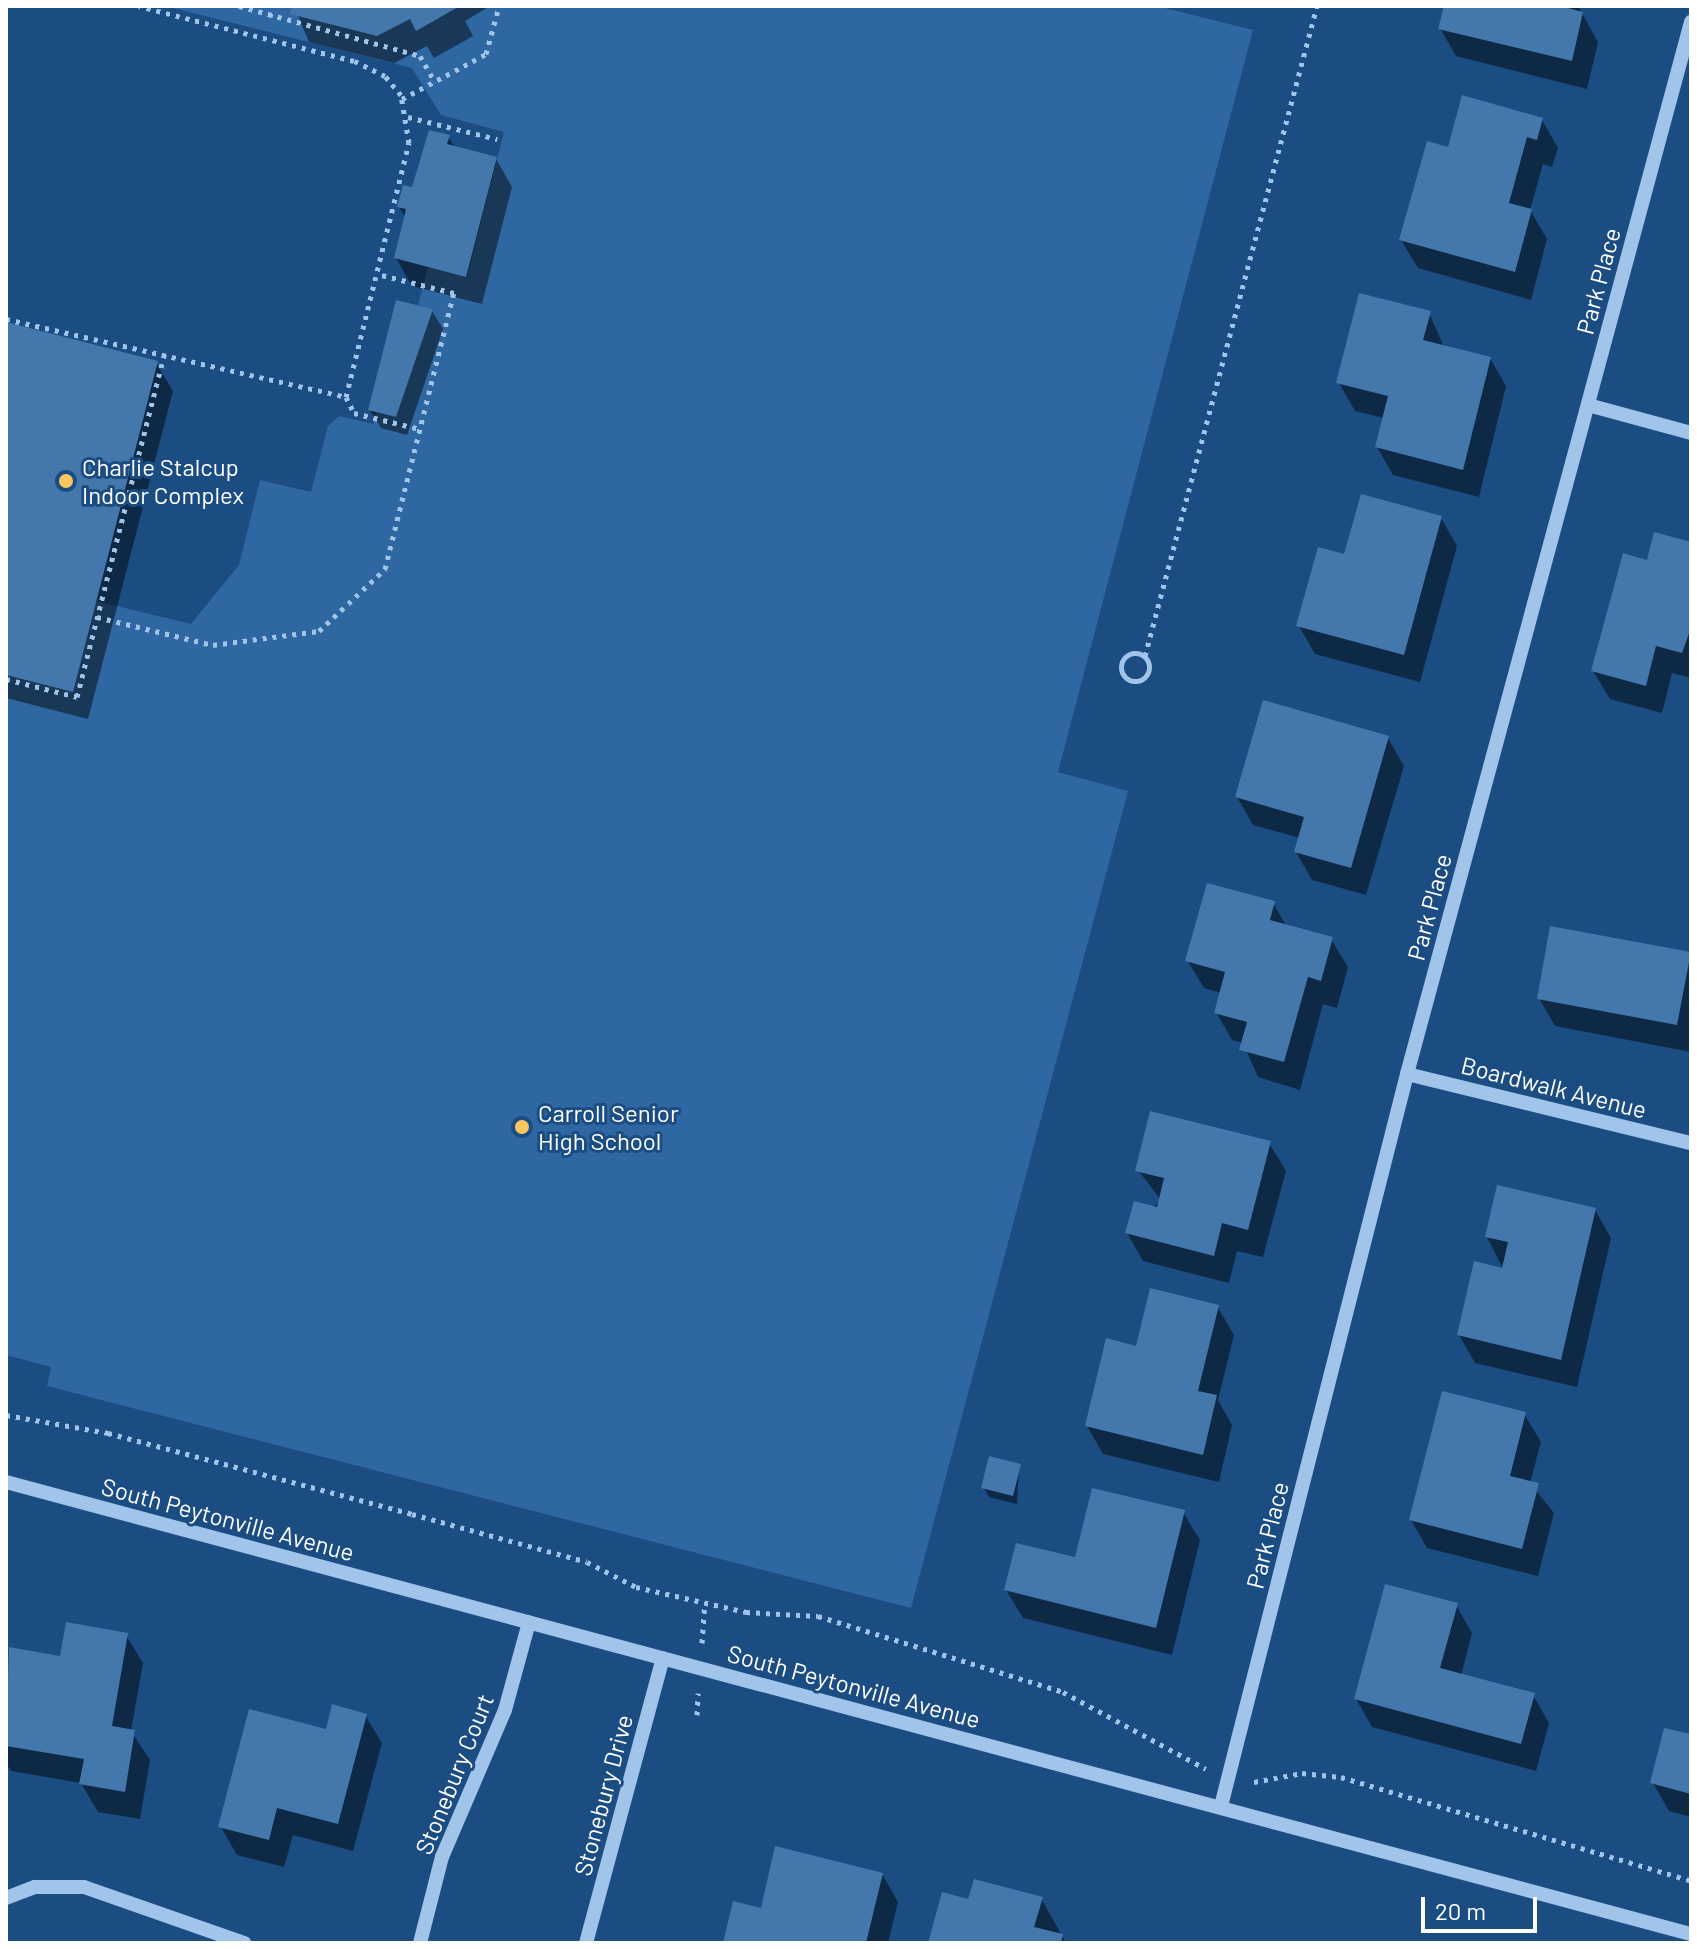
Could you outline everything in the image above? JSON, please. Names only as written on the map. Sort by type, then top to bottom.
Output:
[{"type":"street","name":"Park Place","points":[[1221,1806],[1407,1074],[1691,22]]},
{"type":"street","points":[[1588,405],[1691,433]]},
{"type":"street","name":"Boardwalk Avenue","points":[[1407,1074],[1691,1143]]},
{"type":"street","name":"South Peytonville Avenue","points":[[6,1482],[1691,1934]]},
{"type":"street","name":"Stonebury Court","points":[[420,1943],[442,1857],[505,1710],[529,1622]]},
{"type":"street","name":"Stonebury Drive","points":[[586,1943],[663,1658]]},
{"type":"street","points":[[6,1898],[35,1887],[84,1887],[244,1943]]},
{"type":"path","points":[[139,6],[365,65],[402,99],[408,117],[409,143],[346,397],[354,413],[420,429]]},
{"type":"path","points":[[239,6],[420,56],[435,82]]},
{"type":"path","points":[[270,17],[272,6]]},
{"type":"path","points":[[402,99],[486,54],[499,6]]},
{"type":"path","points":[[1145,656],[1124,658],[1126,678],[1146,677],[1145,656],[1317,6]]},
{"type":"path","points":[[408,117],[497,139]]},
{"type":"path","points":[[97,617],[213,645],[319,631],[385,569],[454,293],[377,274]]},
{"type":"path","points":[[6,319],[165,353],[346,397]]},
{"type":"path","points":[[6,679],[77,697],[165,353]]},
{"type":"path","points":[[6,1415],[108,1433],[412,1514],[587,1562],[650,1591],[746,1612],[818,1616],[1063,1692],[1177,1751],[1189,1765],[1265,1785],[1302,1773],[1378,1785],[1691,1881]]},
{"type":"shaded area","name":"Carroll Senior High School","points":[[165,6],[1157,6],[1253,30],[1058,772],[1128,791],[911,1608],[47,1386],[51,1367],[6,1355],[6,675],[73,692],[96,601],[191,624],[239,565],[260,480],[311,492],[328,426],[339,416],[373,424],[376,412],[396,417],[433,309],[418,305],[428,267],[467,277],[504,132],[441,115],[412,68]]},
{"type":"building","points":[[292,6],[460,6],[416,31],[410,19],[377,36],[290,14]]},
{"type":"building","points":[[1444,6],[1560,6],[1583,12],[1572,61],[1438,29]]},
{"type":"building","points":[[1462,95],[1543,118],[1537,140],[1527,137],[1509,203],[1532,209],[1515,272],[1399,240],[1427,141],[1448,147]]},
{"type":"building","points":[[429,130],[450,135],[447,144],[497,157],[466,277],[394,258],[406,209],[397,207],[403,185],[412,187]]},
{"type":"building","points":[[1359,293],[1431,311],[1423,340],[1491,357],[1463,470],[1375,447],[1388,396],[1336,383]]},
{"type":"building","points":[[396,300],[433,309],[396,417],[368,410]]},
{"type":"building","name":"Charlie Stalcup Indoor Complex","points":[[6,322],[158,361],[73,692],[6,675]]},
{"type":"building","points":[[1361,494],[1442,516],[1404,655],[1296,626],[1318,547],[1344,554]]},
{"type":"building","points":[[1654,532],[1691,542],[1691,628],[1682,653],[1656,646],[1646,686],[1591,671],[1623,553],[1647,560]]},
{"type":"building","points":[[1263,700],[1389,736],[1351,868],[1294,852],[1304,817],[1235,797]]},
{"type":"building","points":[[1207,883],[1275,901],[1270,920],[1333,937],[1321,981],[1308,977],[1284,1062],[1239,1050],[1247,1022],[1214,1013],[1225,972],[1185,961]]},
{"type":"building","points":[[1550,926],[1691,952],[1677,1025],[1537,999]]},
{"type":"building","points":[[1150,1111],[1271,1141],[1248,1230],[1222,1223],[1214,1256],[1125,1233],[1134,1201],[1157,1207],[1164,1178],[1135,1171]]},
{"type":"building","points":[[1497,1185],[1596,1208],[1561,1360],[1457,1335],[1474,1261],[1502,1268],[1508,1242],[1485,1237]]},
{"type":"building","points":[[1150,1288],[1219,1305],[1198,1391],[1217,1395],[1203,1455],[1085,1426],[1106,1338],[1136,1346]]},
{"type":"building","points":[[1442,1391],[1526,1412],[1510,1476],[1539,1483],[1522,1549],[1409,1520]]},
{"type":"building","points":[[989,1456],[1021,1464],[1013,1496],[981,1488]]},
{"type":"building","points":[[1092,1488],[1185,1510],[1156,1628],[1004,1590],[1016,1543],[1075,1557]]},
{"type":"building","points":[[1385,1584],[1458,1603],[1440,1668],[1535,1693],[1521,1744],[1354,1699]]},
{"type":"building","points":[[66,1622],[128,1633],[112,1726],[135,1730],[125,1792],[79,1784],[84,1759],[6,1746],[9,1647],[60,1656]]},
{"type":"building","points":[[332,1704],[367,1714],[338,1824],[277,1808],[269,1840],[218,1827],[249,1709],[326,1729]]},
{"type":"building","points":[[1664,1728],[1691,1734],[1691,1794],[1650,1783]]},
{"type":"building","points":[[775,1846],[883,1873],[866,1943],[723,1943],[733,1901],[761,1908]]},
{"type":"building","points":[[974,1879],[1043,1897],[1034,1927],[1063,1934],[1061,1943],[928,1943],[942,1892],[968,1899]]},
{"type":"place","name":"Charlie Stalcup Indoor Complex","points":[[66,481]]},
{"type":"place","name":"Carroll Senior High School","points":[[522,1127]]}]
